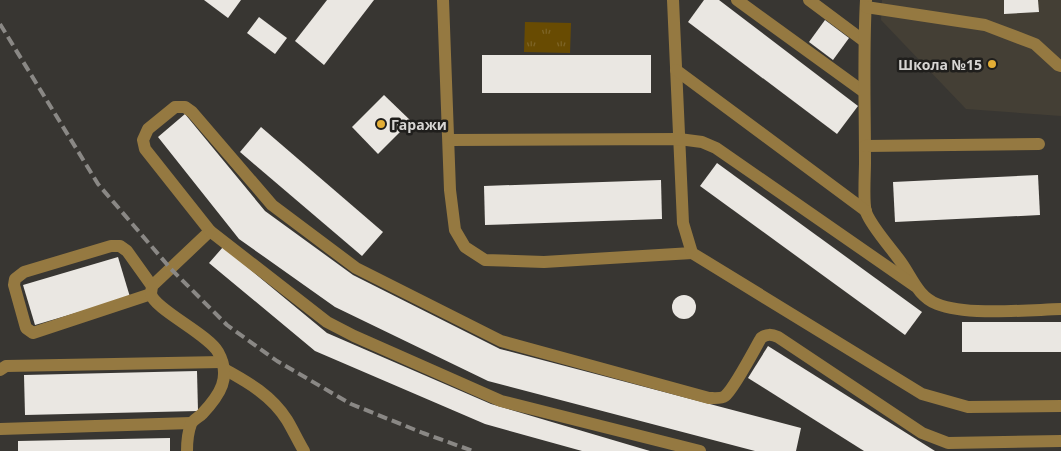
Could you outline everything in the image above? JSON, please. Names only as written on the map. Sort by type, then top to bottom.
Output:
[{"type":"street","points":[[442,0],[450,190],[455,230],[465,247],[485,260],[544,262],[692,253],[922,394],[968,407],[1061,406]]},
{"type":"street","points":[[673,0],[683,223],[692,253]]},
{"type":"street","points":[[738,0],[864,92]]},
{"type":"street","points":[[809,0],[864,41]]},
{"type":"street","points":[[866,211],[864,92],[866,3],[985,24],[1035,44],[1061,66]]},
{"type":"street","points":[[676,70],[866,211],[915,286],[925,297],[936,304],[974,311],[1061,309]]},
{"type":"street","points":[[700,451],[501,401],[327,322],[210,231],[146,149],[143,140],[148,130],[175,107],[185,106],[272,205],[356,268],[501,341],[700,395],[718,398],[725,396],[731,388],[761,338],[772,334],[937,440],[948,443],[1061,441]]},
{"type":"street","points":[[448,140],[679,139],[702,142],[716,148],[915,286]]},
{"type":"street","points":[[865,146],[1039,144]]},
{"type":"street","points":[[186,451],[192,423],[201,415],[221,389],[224,379],[223,365],[217,350],[208,341],[156,303],[152,290],[127,251],[120,246],[111,246],[24,272],[16,279],[14,285],[26,328],[32,333],[152,290],[210,231]]},
{"type":"street","points":[[0,370],[6,366],[223,365],[275,404],[304,451]]},
{"type":"street","points":[[0,429],[192,423]]},
{"type":"shaded area","name":"Школа №15","points":[[882,0],[1061,0],[1061,116],[966,109],[881,20]]},
{"type":"green space","points":[[525,22],[571,23],[570,53],[524,52]]},
{"type":"building","points":[[204,0],[241,0],[228,18]]},
{"type":"building","points":[[327,0],[374,0],[324,65],[295,41]]},
{"type":"building","points":[[704,0],[719,0],[858,106],[837,134],[688,22]]},
{"type":"building","points":[[1004,0],[1038,0],[1039,12],[1004,14]]},
{"type":"building","points":[[259,17],[287,38],[275,54],[247,33]]},
{"type":"building","points":[[825,20],[849,38],[833,60],[809,42]]},
{"type":"building","points":[[482,55],[651,55],[651,93],[482,93]]},
{"type":"building","name":"Гаражи","points":[[384,95],[411,121],[378,154],[352,127]]},
{"type":"building","points":[[185,114],[265,211],[353,275],[500,349],[801,428],[796,451],[755,451],[488,381],[335,307],[239,239],[158,137]]},
{"type":"building","points":[[261,127],[383,232],[362,256],[240,152]]},
{"type":"building","points":[[717,163],[922,312],[905,335],[700,186]]},
{"type":"building","points":[[1038,175],[1040,215],[895,222],[893,182]]},
{"type":"building","points":[[661,180],[662,219],[485,225],[484,186]]},
{"type":"building","points":[[223,247],[327,333],[491,404],[650,451],[582,451],[485,424],[315,351],[209,263]]},
{"type":"building","points":[[118,257],[130,297],[35,325],[23,285]]},
{"type":"building","points":[[684,295],[693,298],[696,307],[693,316],[684,319],[675,316],[672,307],[675,298]]},
{"type":"building","points":[[962,322],[1061,322],[1061,352],[962,352]]},
{"type":"building","points":[[768,346],[935,451],[864,451],[748,378]]},
{"type":"building","points":[[197,371],[198,411],[25,415],[24,375]]},
{"type":"building","points":[[170,438],[170,451],[18,451],[18,441]]},
{"type":"railway","points":[[0,24],[98,184],[171,269],[227,325],[277,361],[351,404],[473,451]]},
{"type":"place","name":"Школа №15","points":[[992,64]]},
{"type":"place","name":"Гаражи","points":[[381,124]]}]
